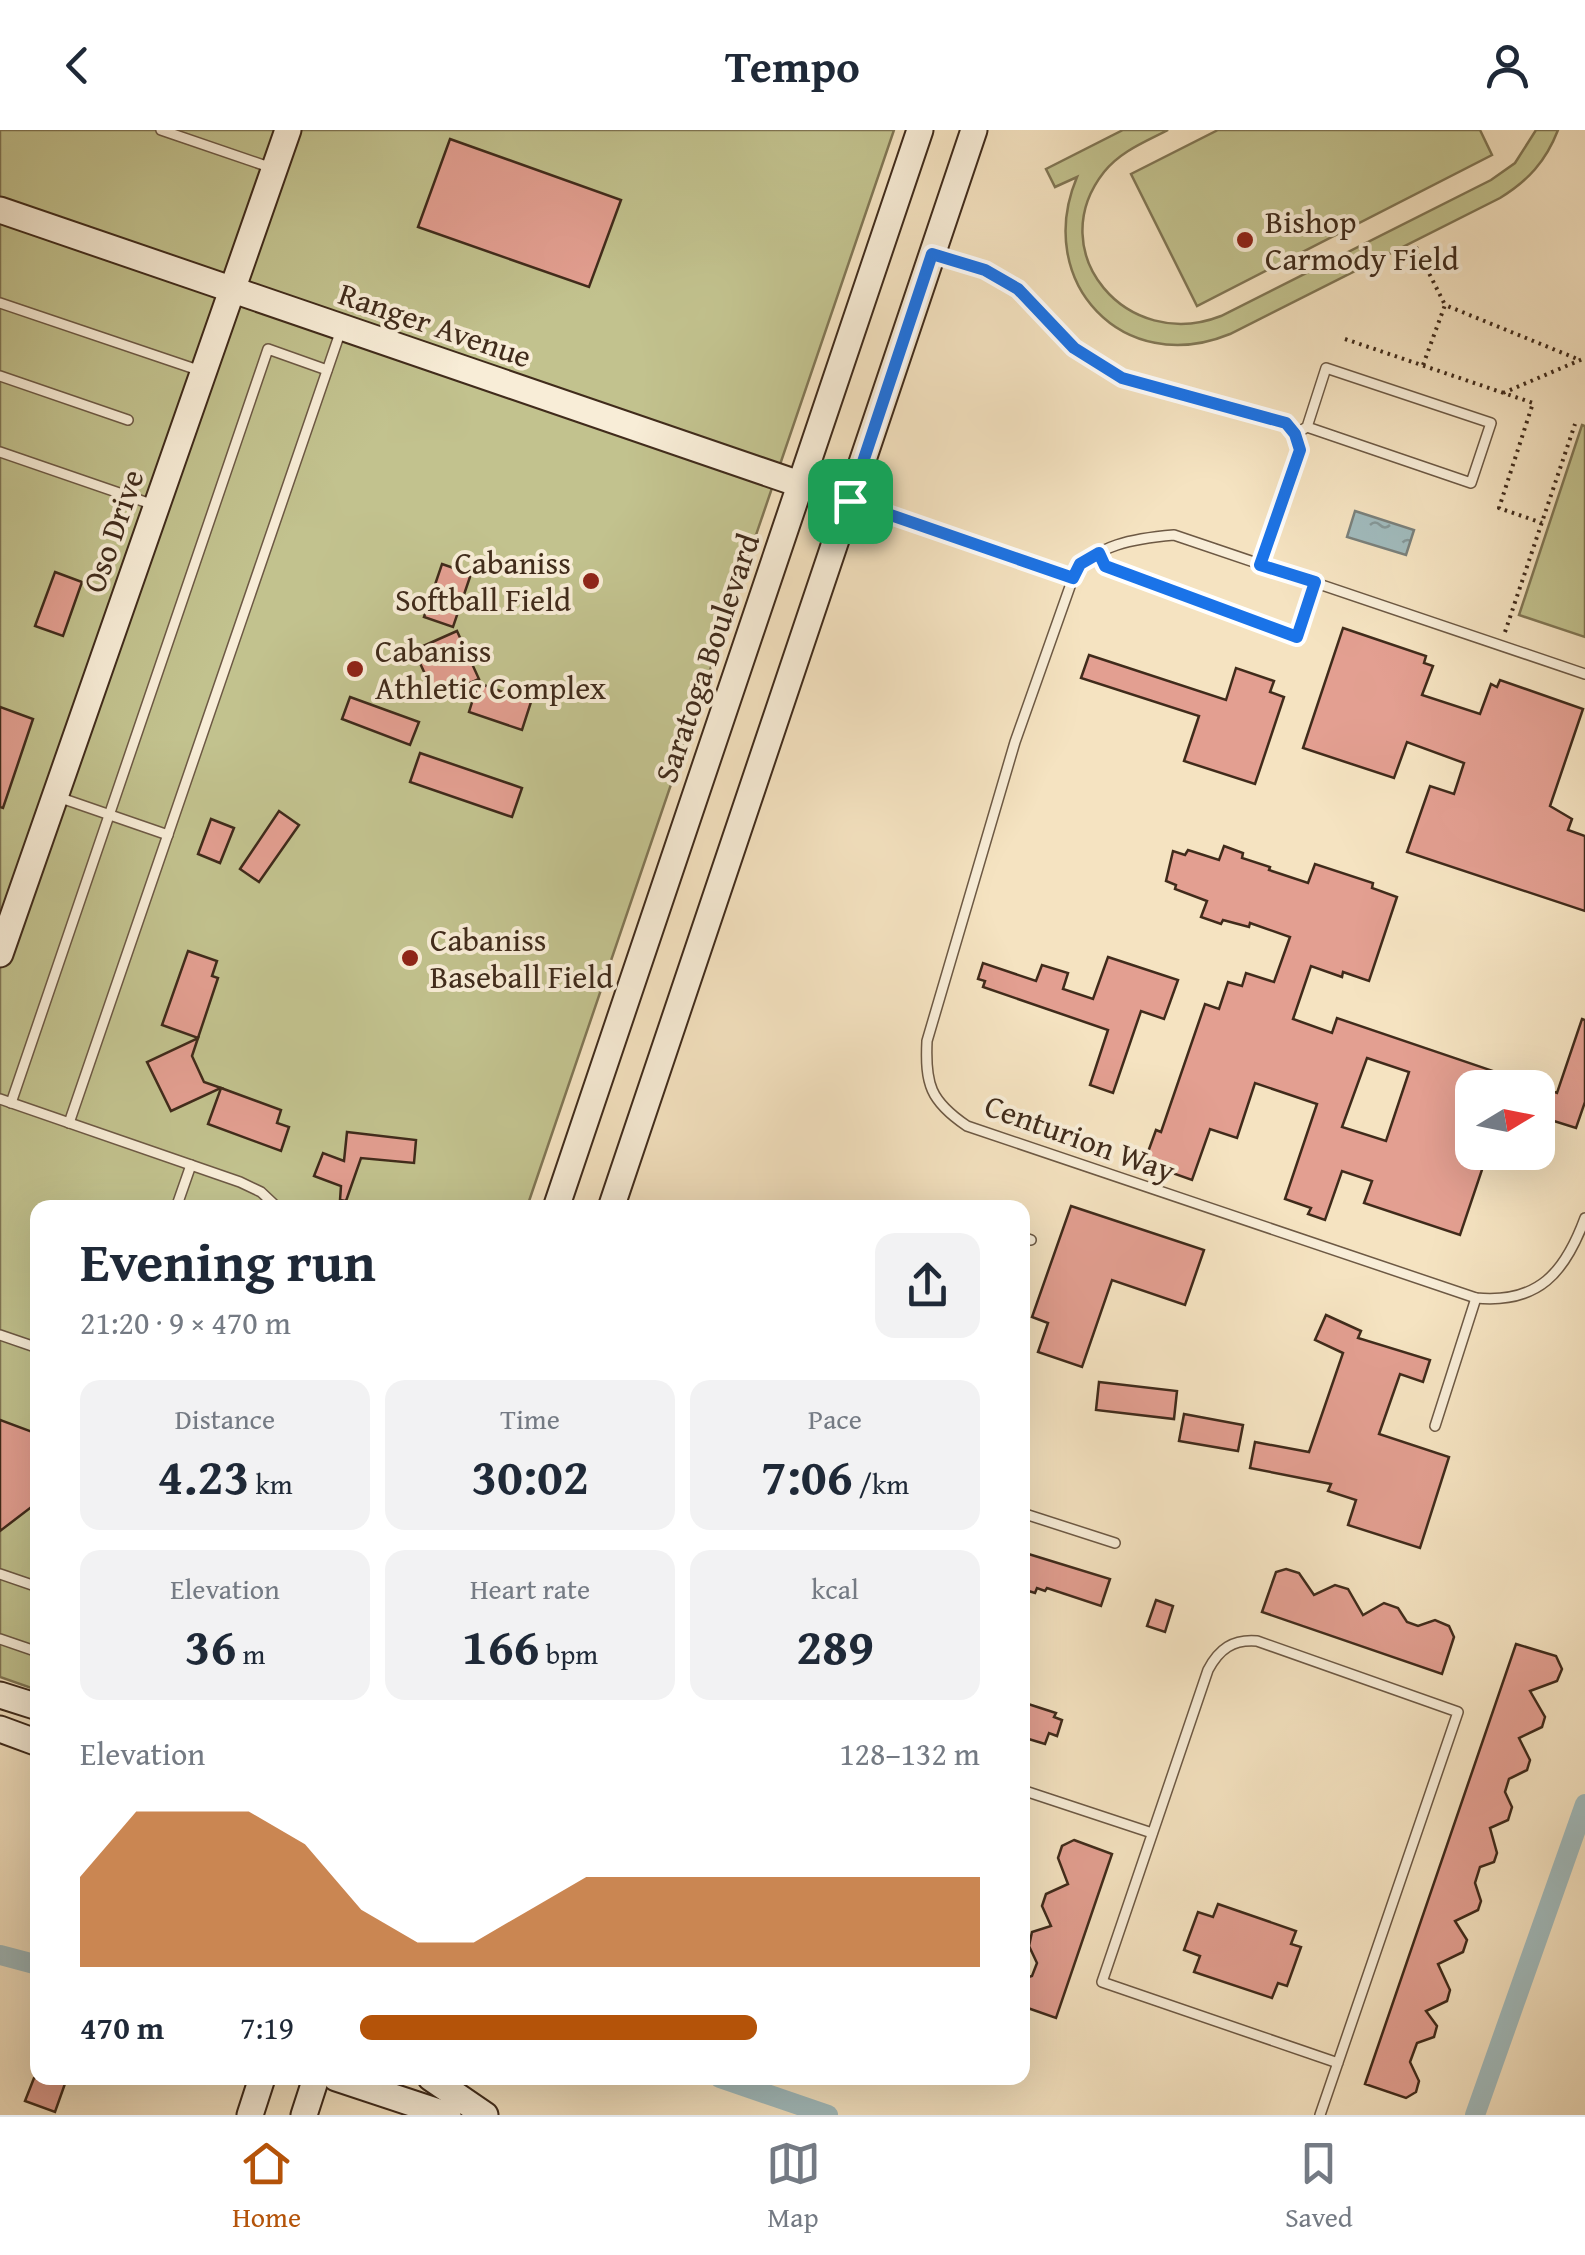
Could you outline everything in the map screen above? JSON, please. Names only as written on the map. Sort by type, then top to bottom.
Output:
[{"type":"main road","name":"Oso Drive","points":[[0,954],[288,130]]},
{"type":"main road","name":"Saratoga Boulevard","points":[[559,1200],[920,130]]},
{"type":"main road","points":[[614,1200],[974,130]]},
{"type":"main road","name":"Ranger Avenue","points":[[0,210],[850,501]]},
{"type":"main road","points":[[0,1694],[30,1705]]},
{"type":"main road","points":[[0,1729],[30,1740]]},
{"type":"main road","points":[[250,2115],[260,2085]]},
{"type":"main road","points":[[304,2115],[314,2085]]},
{"type":"main road","points":[[355,2085],[436,2114]]},
{"type":"main road","points":[[441,2085],[485,2115]]},
{"type":"lane","points":[[161,130],[274,169]]},
{"type":"lane","points":[[932,254],[985,270],[1018,289],[1074,348],[1122,378],[1286,423],[1300,450],[1260,565]]},
{"type":"lane","points":[[0,302],[204,372]]},
{"type":"lane","points":[[69,1123],[342,327]]},
{"type":"lane","points":[[268,1200],[251,1186],[5,1101],[109,815],[268,350],[327,370]]},
{"type":"lane","points":[[1295,434],[1307,427],[1326,368],[1490,424],[1471,483],[1307,427]]},
{"type":"lane","points":[[0,376],[128,420]]},
{"type":"lane","points":[[0,452],[157,506]]},
{"type":"lane","points":[[850,501],[1073,578]]},
{"type":"lane","name":"Centurion Way","points":[[1585,674],[1174,535],[1140,538],[1080,564],[1015,742],[927,1041],[926,1074],[946,1112],[967,1126],[1476,1298],[1498,1300],[1522,1295],[1550,1280],[1572,1253],[1585,1218]]},
{"type":"lane","points":[[1099,553],[1105,566],[1297,637],[1315,582]]},
{"type":"lane","points":[[55,796],[168,836]]},
{"type":"lane","points":[[179,1200],[191,1165]]},
{"type":"lane","points":[[1435,1426],[1476,1298]]},
{"type":"lane","points":[[0,1335],[30,1345]]},
{"type":"lane","points":[[1030,1516],[1115,1543]]},
{"type":"lane","points":[[0,1574],[30,1584]]},
{"type":"lane","points":[[0,1639],[30,1649]]},
{"type":"lane","points":[[1320,2115],[1338,2064],[1458,1712],[1257,1641],[1243,1640],[1216,1655],[1208,1670],[1102,1982],[1338,2064]]},
{"type":"lane","points":[[1030,1793],[1152,1834]]},
{"type":"path","points":[[1416,248],[1444,305],[1583,358]]},
{"type":"path","points":[[1423,365],[1444,305]]},
{"type":"path","points":[[1503,392],[1583,358]]},
{"type":"path","points":[[1500,646],[1576,424]]},
{"type":"green space","name":"Cabaniss Athletic Complex","points":[[0,130],[894,130],[529,1200],[30,1200],[30,1688],[0,1677]]},
{"type":"green space","points":[[1123,130],[1168,130],[1126,153],[1104,172],[1087,203],[1082,233],[1089,262],[1104,288],[1126,308],[1154,320],[1186,324],[1221,316],[1491,180],[1515,163],[1536,130],[1558,130],[1535,169],[1500,198],[1230,334],[1191,344],[1155,343],[1123,331],[1097,311],[1078,284],[1067,252],[1067,216],[1077,177],[1055,187],[1046,169]]},
{"type":"green space","name":"Bishop Carmody Field","points":[[1218,130],[1480,130],[1492,155],[1197,306],[1131,174]]},
{"type":"green space","points":[[1582,425],[1585,426],[1585,637],[1519,615]]},
{"type":"water","points":[[1355,511],[1414,530],[1406,555],[1347,537]]},
{"type":"building","points":[[450,139],[621,200],[589,287],[418,227]]},
{"type":"building","points":[[442,564],[471,574],[453,627],[424,617]]},
{"type":"building","points":[[55,572],[82,582],[63,636],[35,626]]},
{"type":"building","points":[[1343,628],[1426,656],[1424,663],[1433,666],[1422,695],[1480,714],[1491,684],[1497,687],[1500,680],[1583,709],[1550,806],[1572,819],[1568,830],[1585,836],[1585,911],[1407,852],[1430,786],[1454,794],[1464,763],[1407,742],[1394,778],[1303,748]]},
{"type":"building","points":[[457,631],[479,679],[443,695],[438,684],[431,687],[419,661],[426,658],[421,647]]},
{"type":"building","points":[[1089,655],[1226,700],[1236,668],[1274,681],[1270,692],[1284,697],[1255,784],[1184,761],[1199,716],[1081,678]]},
{"type":"building","points":[[478,683],[531,702],[522,730],[469,712]]},
{"type":"building","points":[[350,697],[419,722],[410,745],[342,719]]},
{"type":"building","points":[[0,707],[33,719],[3,808],[0,807]]},
{"type":"building","points":[[420,753],[522,788],[512,817],[410,782]]},
{"type":"building","points":[[279,811],[299,825],[259,882],[240,869]]},
{"type":"building","points":[[211,819],[234,828],[220,863],[198,854]]},
{"type":"building","points":[[1224,846],[1243,853],[1242,858],[1270,867],[1269,870],[1308,883],[1315,864],[1373,883],[1372,888],[1397,897],[1369,981],[1311,966],[1293,1019],[1332,1033],[1337,1018],[1490,1070],[1455,1070],[1455,1170],[1482,1170],[1460,1235],[1364,1203],[1372,1181],[1342,1171],[1325,1220],[1308,1214],[1311,1208],[1285,1199],[1317,1104],[1255,1083],[1237,1138],[1210,1129],[1192,1180],[1144,1163],[1156,1130],[1161,1132],[1205,1004],[1219,1009],[1228,982],[1242,986],[1246,973],[1274,982],[1290,937],[1250,923],[1249,927],[1223,920],[1221,924],[1201,917],[1207,901],[1175,889],[1176,885],[1166,881],[1173,851],[1185,855],[1188,850],[1219,860]],"holes":[[[1367,1058],[1409,1072],[1386,1141],[1342,1127]]]},
{"type":"building","points":[[188,951],[217,961],[212,976],[218,978],[198,1038],[162,1025]]},
{"type":"building","points":[[1108,957],[1178,980],[1164,1019],[1141,1011],[1113,1093],[1090,1085],[1108,1030],[983,987],[985,981],[978,979],[983,963],[1036,981],[1042,965],[1068,973],[1063,989],[1093,999]]},
{"type":"building","points":[[1582,1019],[1585,1020],[1585,1102],[1576,1128],[1555,1121],[1557,1093]]},
{"type":"building","points":[[198,1038],[192,1056],[204,1082],[221,1088],[171,1111],[147,1062]]},
{"type":"building","points":[[221,1088],[281,1110],[277,1123],[289,1127],[281,1151],[208,1124]]},
{"type":"building","points":[[347,1132],[416,1140],[414,1163],[361,1158],[346,1200],[340,1200],[341,1186],[314,1176],[323,1153],[344,1161]]},
{"type":"building","points":[[1071,1206],[1204,1250],[1185,1305],[1112,1280],[1082,1367],[1038,1352],[1048,1323],[1032,1317]]},
{"type":"building","points":[[1326,1315],[1361,1331],[1358,1338],[1430,1360],[1423,1382],[1400,1374],[1379,1434],[1449,1457],[1420,1548],[1348,1525],[1356,1500],[1328,1491],[1331,1484],[1250,1468],[1255,1442],[1309,1452],[1343,1353],[1315,1340]]},
{"type":"building","points":[[1099,1382],[1177,1391],[1174,1419],[1096,1410]]},
{"type":"building","points":[[1184,1414],[1243,1425],[1238,1451],[1179,1441]]},
{"type":"building","points":[[0,1420],[30,1431],[30,1508],[0,1531]]},
{"type":"building","points":[[1030,1554],[1110,1579],[1101,1606],[1047,1588],[1037,1588],[1035,1593],[1030,1591]]},
{"type":"building","points":[[1286,1569],[1299,1573],[1314,1595],[1335,1585],[1348,1589],[1363,1615],[1384,1603],[1398,1608],[1407,1622],[1418,1626],[1435,1620],[1449,1626],[1454,1637],[1442,1674],[1262,1612],[1276,1572]]},
{"type":"building","points":[[1156,1600],[1173,1606],[1165,1632],[1147,1626]]},
{"type":"building","points":[[1516,1644],[1556,1656],[1562,1669],[1557,1681],[1530,1691],[1545,1717],[1542,1727],[1519,1738],[1530,1760],[1527,1770],[1509,1779],[1505,1792],[1512,1807],[1508,1820],[1490,1828],[1497,1853],[1494,1862],[1480,1867],[1475,1883],[1481,1901],[1478,1910],[1455,1921],[1467,1940],[1463,1952],[1438,1964],[1450,1990],[1447,2001],[1426,2011],[1437,2026],[1434,2037],[1417,2043],[1410,2062],[1419,2081],[1416,2092],[1406,2098],[1365,2084]]},
{"type":"building","points":[[1030,1705],[1056,1713],[1054,1717],[1062,1720],[1057,1736],[1049,1733],[1045,1744],[1030,1739]]},
{"type":"building","points":[[1074,1840],[1112,1854],[1056,2018],[1030,2009],[1030,1977],[1037,1963],[1030,1941],[1032,1932],[1051,1926],[1042,1906],[1046,1894],[1068,1884],[1058,1858],[1062,1846]]},
{"type":"building","points":[[1218,1904],[1296,1931],[1291,1944],[1301,1947],[1287,1986],[1278,1983],[1272,1998],[1194,1972],[1200,1956],[1184,1950],[1198,1912],[1213,1917]]},
{"type":"building","points":[[31,2085],[65,2085],[55,2112],[25,2101]]},
{"type":"waterway","points":[[1475,2115],[1585,1804]]},
{"type":"waterway","points":[[0,1955],[30,1963]]},
{"type":"waterway","points":[[740,2085],[828,2115]]},
{"type":"place","name":"Bishop Carmody Field","points":[[1245,240]]},
{"type":"place","name":"Cabaniss Softball Field","points":[[591,581]]},
{"type":"place","name":"Cabaniss Athletic Complex","points":[[355,669]]},
{"type":"place","name":"Cabaniss Baseball Field","points":[[410,958]]},
{"type":"route","points":[[932,254],[985,270],[1018,289],[1074,348],[1122,378],[1286,423],[1300,450],[1260,565],[1315,582],[1297,637],[1105,566],[1099,553],[1080,564],[1073,578],[850,501],[932,254]]}]
